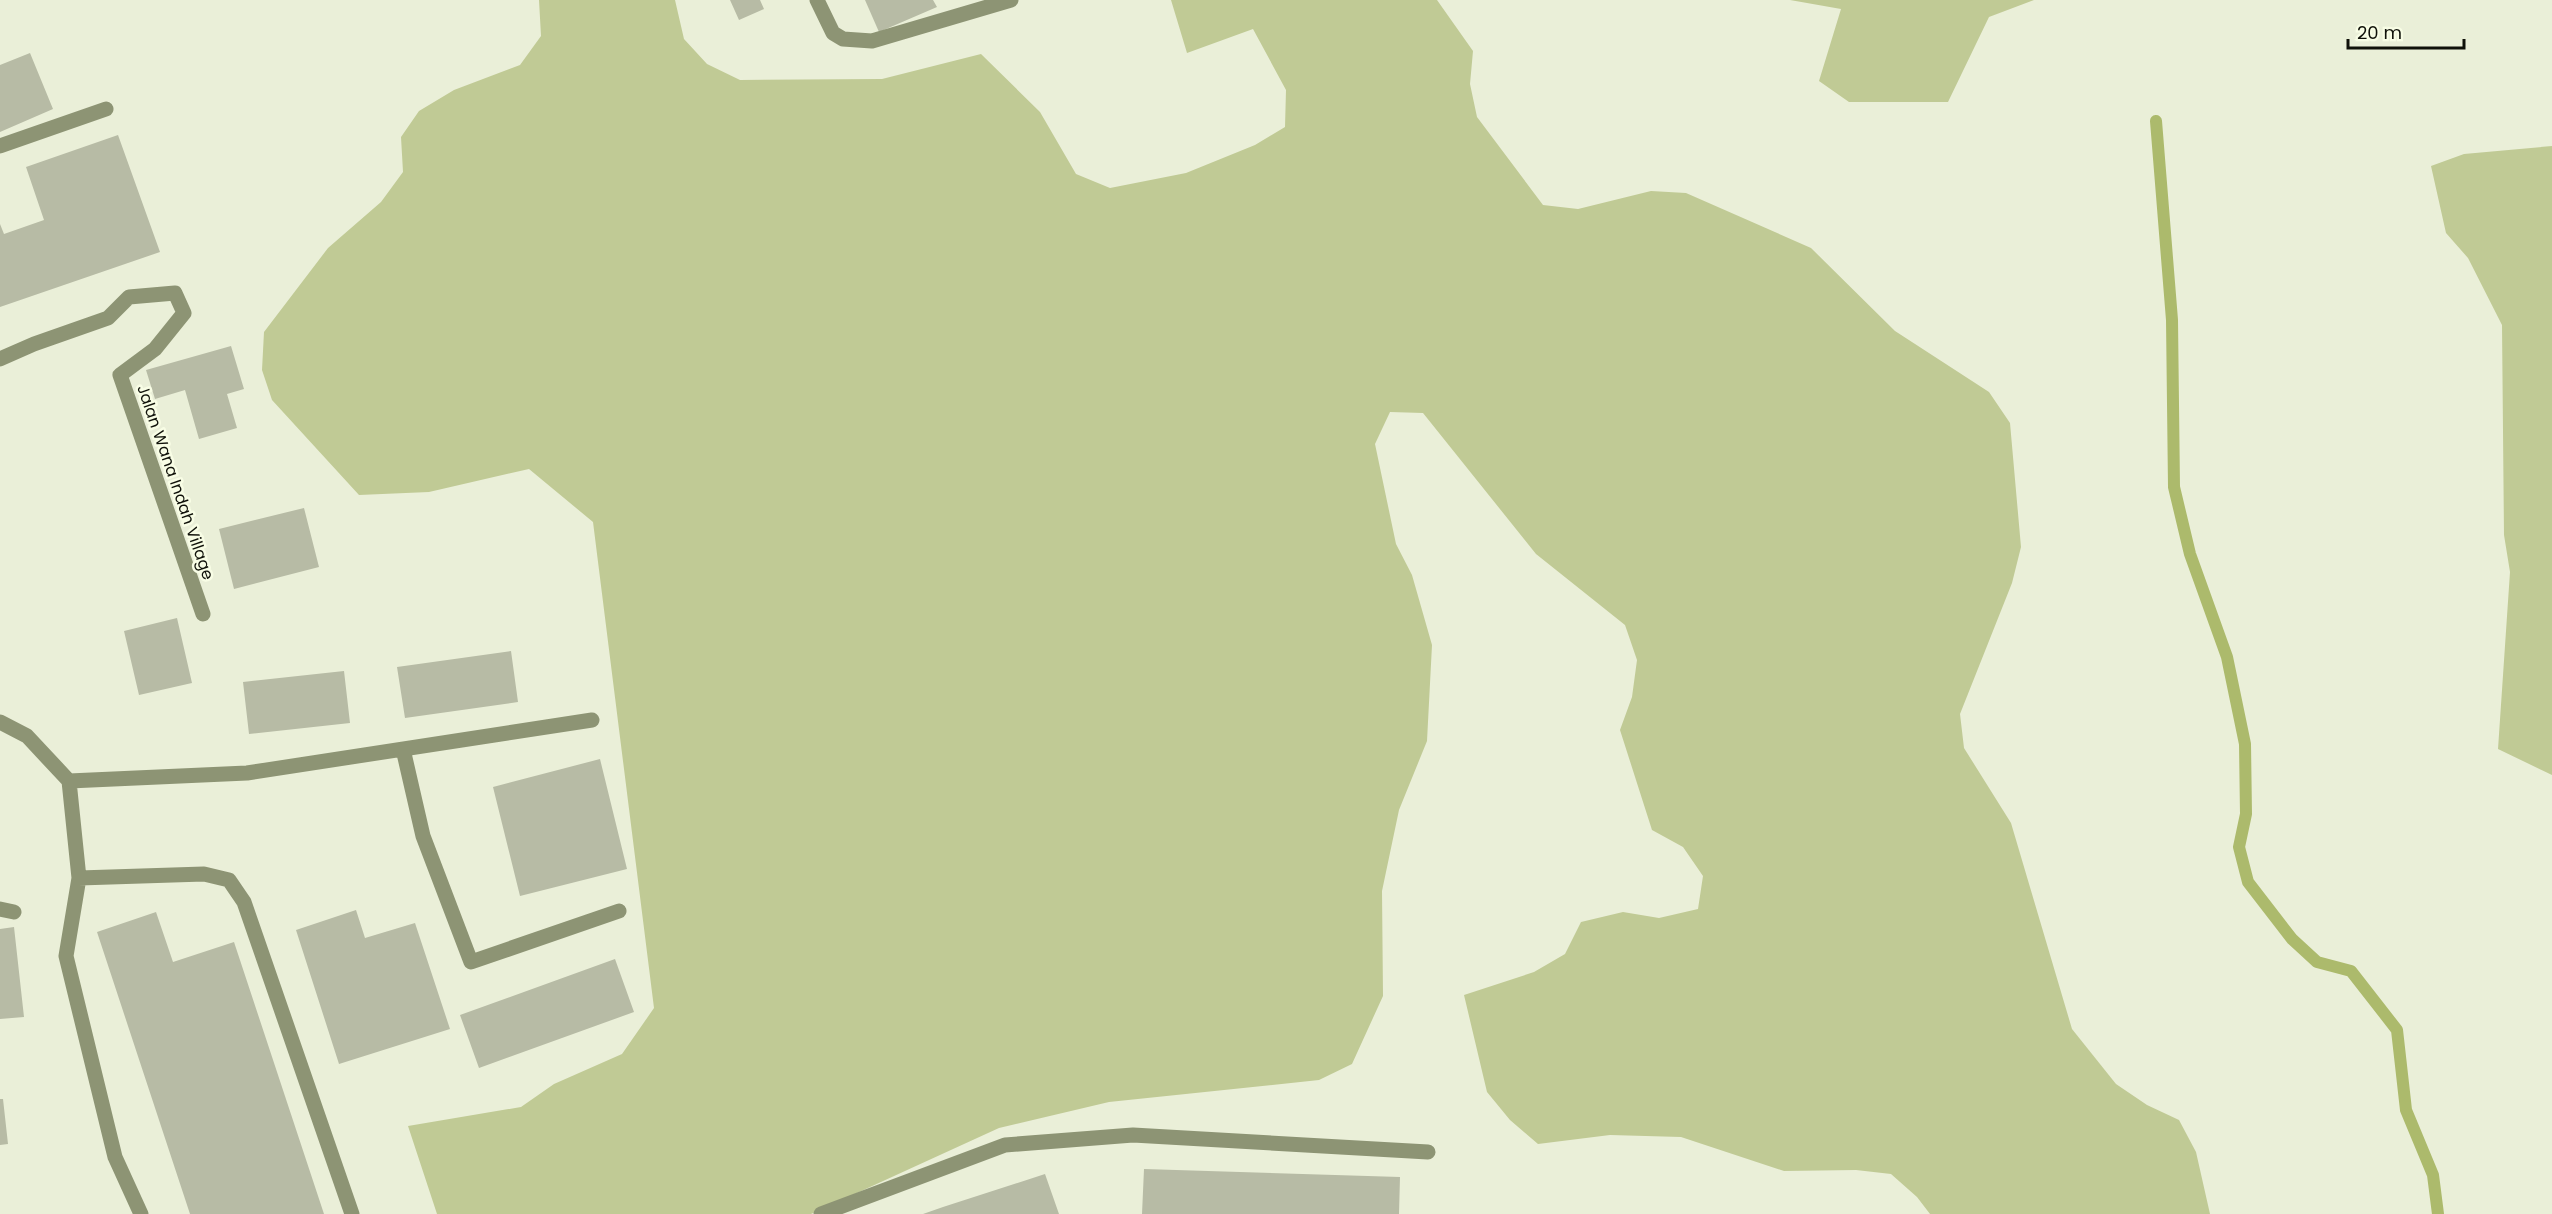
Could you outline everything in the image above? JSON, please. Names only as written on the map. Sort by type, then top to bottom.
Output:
[{"type":"street","points":[[817,0],[833,33],[843,39],[872,41],[1011,0]]},
{"type":"street","points":[[0,146],[106,109]]},
{"type":"street","name":"Jalan Wana Indah Village","points":[[0,359],[34,344],[108,318],[129,297],[175,293],[184,313],[155,349],[120,375],[202,614]]},
{"type":"street","points":[[69,782],[247,773],[592,720]]},
{"type":"street","points":[[0,722],[27,736],[69,782],[79,878],[66,956],[115,1157],[141,1214]]},
{"type":"street","points":[[403,749],[423,836],[471,962],[619,911]]},
{"type":"street","points":[[79,878],[204,874],[229,880],[244,902],[352,1214]]},
{"type":"street","points":[[821,1214],[1005,1145],[1133,1135],[1428,1152]]},
{"type":"green space","points":[[539,0],[675,0],[684,39],[707,64],[740,80],[882,79],[981,54],[1040,112],[1076,174],[1110,188],[1186,173],[1255,145],[1285,127],[1286,90],[1253,29],[1187,53],[1171,0],[1437,0],[1473,51],[1470,84],[1477,117],[1543,205],[1578,209],[1651,191],[1686,193],[1811,248],[1895,331],[1989,392],[2010,423],[2021,547],[2012,583],[1960,714],[1964,748],[2011,823],[2072,1029],[2116,1084],[2147,1105],[2179,1120],[2196,1152],[2210,1214],[1930,1214],[1917,1197],[1891,1174],[1856,1170],[1784,1171],[1681,1137],[1610,1135],[1538,1144],[1510,1120],[1487,1092],[1464,995],[1534,972],[1565,954],[1581,922],[1623,912],[1659,918],[1698,909],[1703,876],[1683,847],[1652,830],[1620,730],[1632,697],[1637,660],[1625,625],[1536,554],[1423,413],[1390,412],[1375,444],[1396,544],[1412,575],[1432,645],[1427,741],[1399,810],[1382,891],[1383,996],[1352,1064],[1319,1080],[1109,1102],[999,1128],[811,1214],[437,1214],[408,1126],[521,1107],[554,1084],[622,1054],[654,1008],[593,522],[529,469],[429,492],[359,495],[272,400],[262,370],[264,332],[328,248],[381,202],[403,172],[401,137],[419,111],[454,90],[520,65],[541,36]]},
{"type":"green space","points":[[1790,0],[2034,0],[1989,17],[1948,102],[1849,102],[1819,81],[1841,9]]},
{"type":"green space","points":[[2552,146],[2552,775],[2498,749],[2510,572],[2504,535],[2502,325],[2468,258],[2446,233],[2431,166],[2464,154]]},
{"type":"building","points":[[730,0],[760,0],[764,9],[739,20]]},
{"type":"building","points":[[865,0],[933,0],[937,7],[879,32]]},
{"type":"building","points":[[30,53],[53,109],[0,132],[0,65]]},
{"type":"building","points":[[118,135],[160,252],[0,307],[0,224],[4,234],[44,220],[26,167]]},
{"type":"building","points":[[231,346],[244,389],[227,394],[237,428],[199,439],[185,390],[155,399],[146,370]]},
{"type":"building","points":[[304,508],[319,567],[234,589],[219,529]]},
{"type":"building","points":[[177,618],[192,683],[139,695],[124,631]]},
{"type":"building","points":[[511,651],[518,702],[405,718],[397,667]]},
{"type":"building","points":[[344,671],[350,723],[249,734],[243,682]]},
{"type":"building","points":[[600,759],[627,869],[520,896],[493,787]]},
{"type":"building","points":[[356,910],[365,938],[415,923],[450,1029],[339,1064],[296,930]]},
{"type":"building","points":[[156,912],[173,962],[234,942],[324,1214],[190,1214],[97,932]]},
{"type":"building","points":[[14,927],[24,1017],[0,1019],[0,929]]},
{"type":"building","points":[[615,959],[634,1012],[479,1068],[460,1015]]},
{"type":"building","points":[[0,1099],[3,1099],[8,1144],[0,1145]]},
{"type":"building","points":[[1144,1169],[1400,1177],[1399,1214],[1142,1214]]},
{"type":"building","points":[[1045,1174],[1059,1214],[923,1214],[943,1207]]},
{"type":"waterway","points":[[2156,121],[2172,320],[2174,487],[2190,554],[2227,657],[2245,744],[2246,814],[2239,847],[2248,882],[2292,939],[2317,962],[2351,971],[2397,1030],[2406,1110],[2433,1175],[2438,1214]]}]
